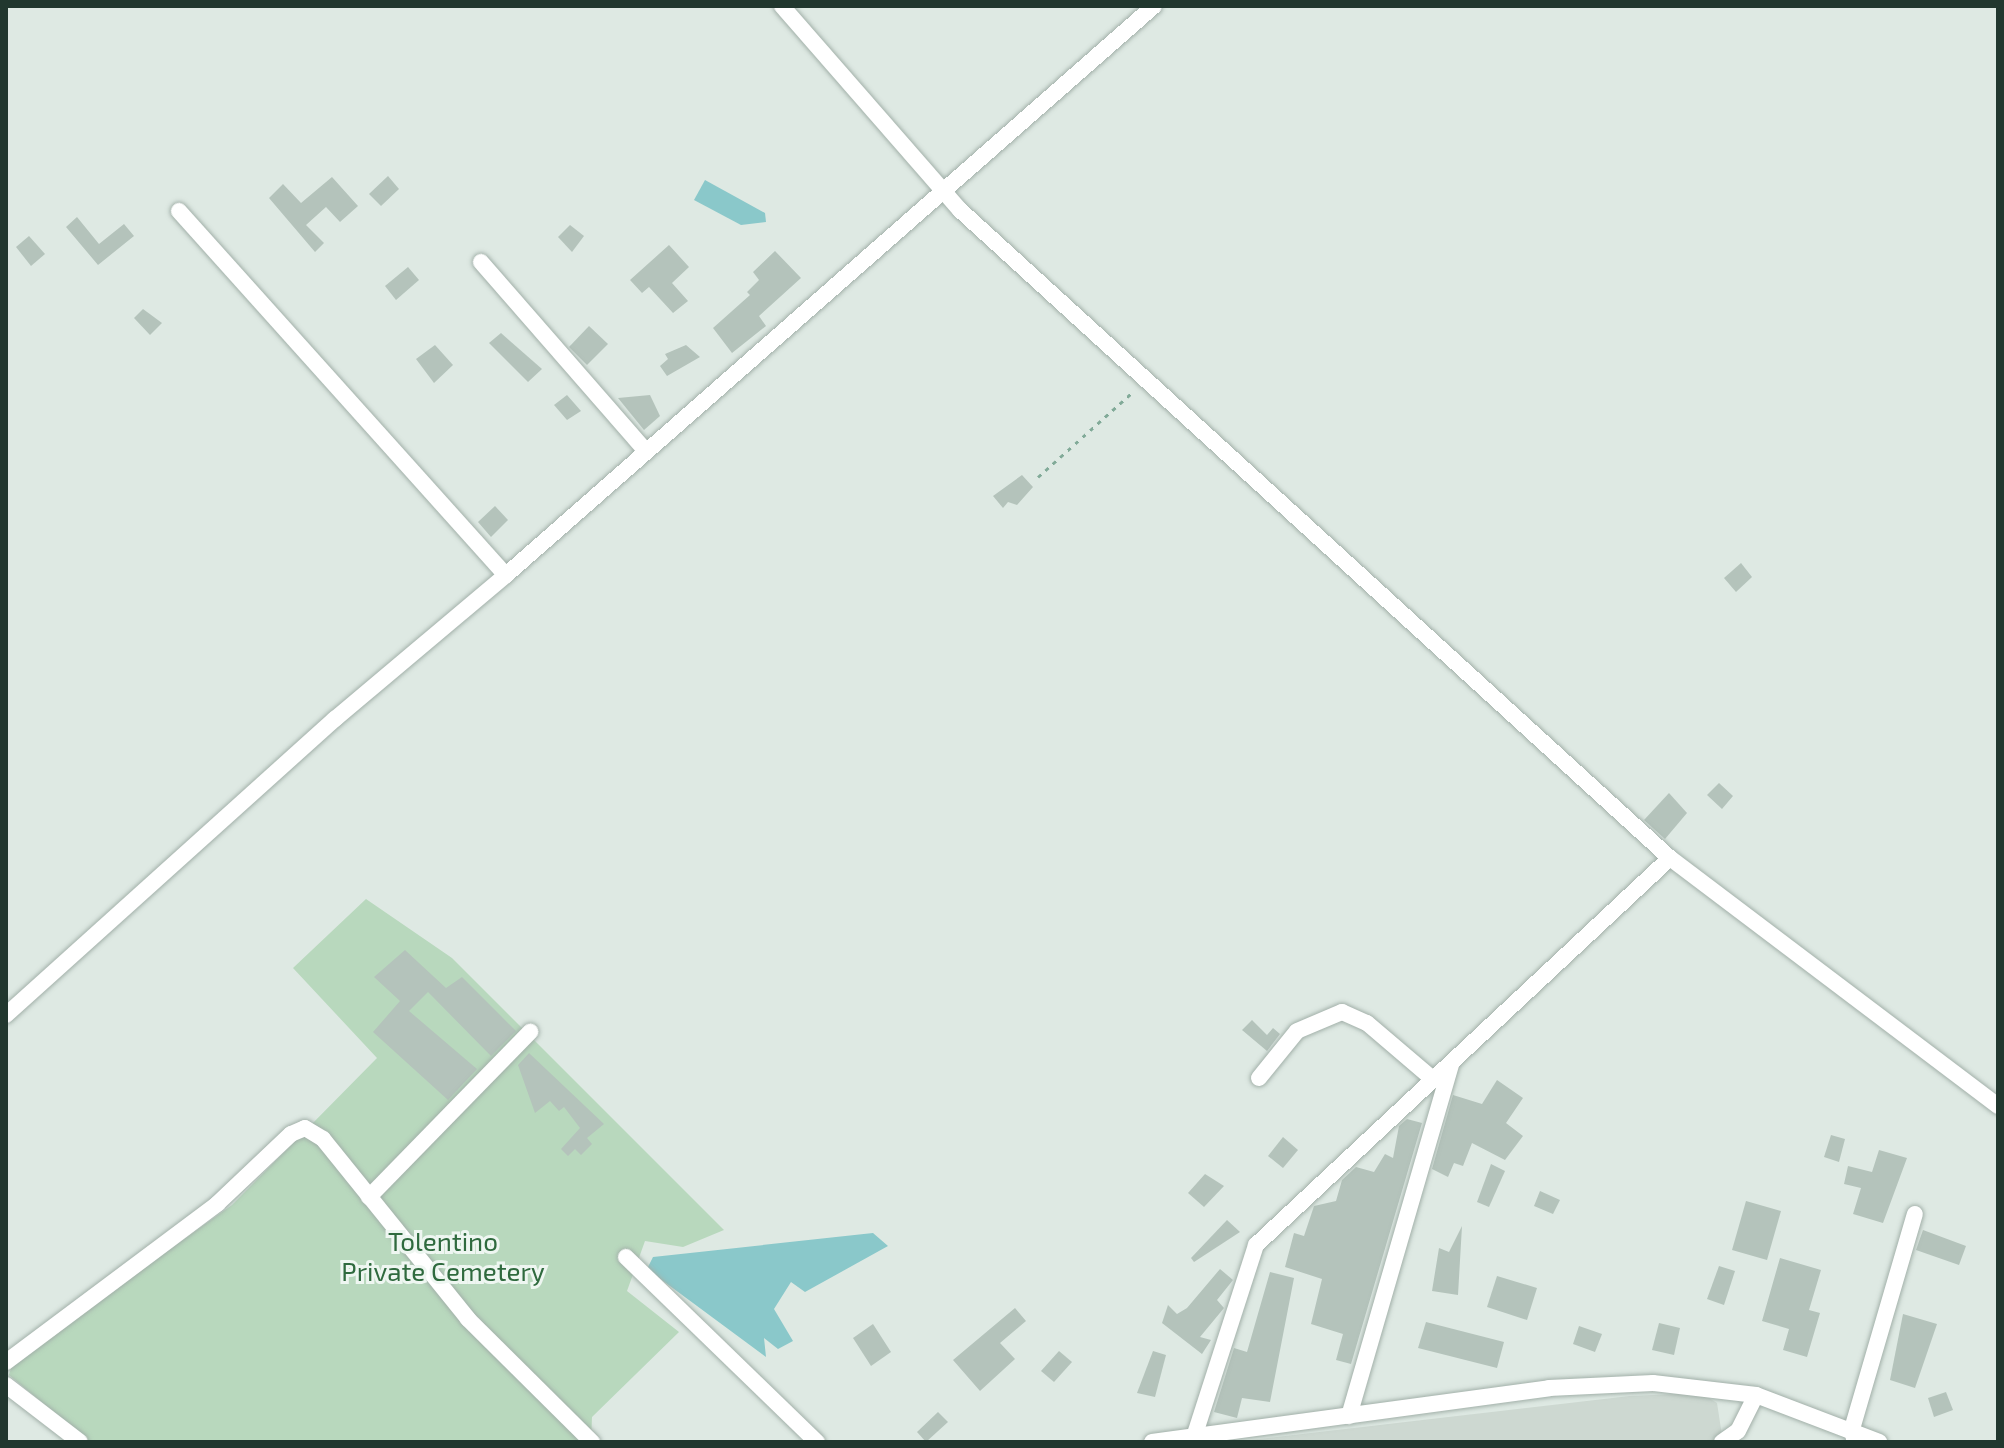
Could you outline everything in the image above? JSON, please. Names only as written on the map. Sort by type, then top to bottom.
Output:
[{"type":"street","points":[[782,6],[943,189],[1145,380],[1670,858],[1998,1106]]},
{"type":"street","points":[[6,1015],[335,719],[506,575],[1154,6]]},
{"type":"street","points":[[179,211],[506,575]]},
{"type":"street","points":[[481,262],[646,451]]},
{"type":"street","points":[[1194,1437],[1256,1245],[1670,858]]},
{"type":"street","points":[[1259,1078],[1297,1031],[1342,1012],[1367,1023],[1434,1080]]},
{"type":"street","points":[[369,1197],[530,1032]]},
{"type":"street","points":[[1349,1416],[1451,1064]]},
{"type":"street","points":[[6,1362],[217,1204],[297,1129],[311,1129],[323,1139],[468,1319],[592,1442]]},
{"type":"street","points":[[1854,1436],[1915,1214]]},
{"type":"street","points":[[626,1257],[817,1442]]},
{"type":"street","points":[[1152,1442],[1594,1386],[1683,1383],[1756,1395],[1854,1436],[1879,1442]]},
{"type":"street","points":[[6,1385],[80,1442]]},
{"type":"street","points":[[1722,1442],[1738,1431],[1756,1395]]},
{"type":"path","points":[[1038,477],[1145,380]]},
{"type":"shaded area","points":[[1701,1393],[1717,1403],[1723,1442],[1233,1442],[1630,1396]]},
{"type":"green space","name":"Tolentino Private Cemetery","points":[[366,899],[452,958],[724,1230],[683,1247],[645,1241],[627,1291],[679,1332],[592,1417],[591,1442],[90,1442],[9,1375],[13,1361],[232,1205],[377,1058],[293,968]]},
{"type":"water","points":[[705,180],[765,213],[766,222],[741,225],[694,200]]},
{"type":"water","points":[[873,1233],[888,1246],[805,1292],[791,1282],[774,1309],[793,1341],[778,1349],[764,1338],[766,1357],[647,1269],[653,1257]]},
{"type":"building","points":[[388,176],[399,189],[381,206],[369,194]]},
{"type":"building","points":[[332,177],[358,206],[340,222],[326,207],[306,225],[324,243],[315,252],[269,198],[283,184],[301,203]]},
{"type":"building","points":[[77,217],[99,244],[124,224],[134,236],[98,265],[66,227]]},
{"type":"building","points":[[570,225],[584,236],[572,252],[558,237]]},
{"type":"building","points":[[29,236],[45,254],[31,266],[16,247]]},
{"type":"building","points":[[669,245],[689,267],[672,283],[688,301],[673,313],[649,287],[642,293],[630,280]]},
{"type":"building","points":[[775,251],[801,278],[759,316],[766,326],[732,353],[713,328],[750,295],[747,292],[759,280],[753,272]]},
{"type":"building","points":[[408,267],[419,280],[396,300],[385,286]]},
{"type":"building","points":[[143,309],[162,323],[150,335],[134,318]]},
{"type":"building","points":[[589,326],[608,344],[587,365],[569,347]]},
{"type":"building","points":[[501,333],[542,369],[528,382],[489,343]]},
{"type":"building","points":[[435,345],[453,365],[434,383],[416,359]]},
{"type":"building","points":[[686,345],[700,357],[667,376],[660,366],[668,359],[665,354]]},
{"type":"building","points":[[567,395],[581,411],[567,420],[554,405]]},
{"type":"building","points":[[650,395],[660,416],[644,430],[618,398]]},
{"type":"building","points":[[1022,475],[1033,487],[1017,505],[1008,502],[1003,508],[993,496]]},
{"type":"building","points":[[495,506],[508,520],[491,537],[478,522]]},
{"type":"building","points":[[1741,563],[1752,577],[1736,592],[1724,578]]},
{"type":"building","points":[[1719,783],[1733,796],[1722,809],[1707,795]]},
{"type":"building","points":[[1669,793],[1687,813],[1665,839],[1644,820]]},
{"type":"building","points":[[405,950],[446,988],[462,977],[516,1031],[491,1056],[428,992],[409,1011],[477,1069],[448,1100],[373,1032],[400,1001],[374,977]]},
{"type":"building","points":[[1252,1020],[1267,1035],[1273,1028],[1280,1034],[1267,1051],[1242,1030]]},
{"type":"building","points":[[529,1053],[604,1124],[587,1138],[592,1144],[581,1155],[575,1149],[568,1156],[561,1149],[580,1128],[564,1107],[559,1111],[550,1101],[535,1113],[518,1065]]},
{"type":"building","points":[[1497,1080],[1523,1098],[1506,1123],[1523,1136],[1505,1160],[1472,1143],[1463,1166],[1454,1163],[1448,1177],[1432,1169],[1453,1095],[1482,1104]]},
{"type":"building","points":[[1407,1119],[1422,1123],[1351,1364],[1336,1360],[1343,1334],[1311,1324],[1322,1279],[1285,1267],[1294,1233],[1304,1236],[1314,1206],[1336,1201],[1342,1180],[1356,1167],[1374,1172],[1385,1154],[1393,1158],[1399,1126]]},
{"type":"building","points":[[1831,1135],[1845,1139],[1839,1162],[1824,1157]]},
{"type":"building","points":[[1283,1137],[1298,1150],[1283,1168],[1268,1156]]},
{"type":"building","points":[[1879,1150],[1907,1158],[1883,1223],[1853,1214],[1861,1188],[1844,1184],[1848,1166],[1872,1172]]},
{"type":"building","points":[[1491,1164],[1505,1171],[1489,1207],[1477,1202]]},
{"type":"building","points":[[1205,1174],[1224,1186],[1204,1207],[1188,1193]]},
{"type":"building","points":[[1540,1191],[1560,1200],[1553,1214],[1534,1206]]},
{"type":"building","points":[[1746,1201],[1781,1211],[1767,1260],[1732,1250]]},
{"type":"building","points":[[1227,1220],[1240,1232],[1194,1262],[1191,1258]]},
{"type":"building","points":[[1462,1226],[1458,1295],[1432,1291],[1439,1248],[1449,1252]]},
{"type":"building","points":[[1923,1230],[1966,1246],[1959,1265],[1916,1250]]},
{"type":"building","points":[[1780,1258],[1821,1270],[1809,1310],[1820,1313],[1807,1357],[1783,1350],[1789,1329],[1762,1321]]},
{"type":"building","points":[[1719,1266],[1735,1271],[1724,1305],[1707,1299]]},
{"type":"building","points":[[1220,1269],[1233,1280],[1217,1300],[1224,1308],[1200,1337],[1211,1340],[1202,1354],[1162,1323],[1168,1305],[1177,1314],[1187,1308]]},
{"type":"building","points":[[1270,1272],[1294,1278],[1270,1402],[1242,1398],[1237,1418],[1214,1412],[1234,1348],[1247,1352]]},
{"type":"building","points":[[1497,1276],[1537,1288],[1527,1320],[1487,1307]]},
{"type":"building","points":[[1015,1308],[1026,1321],[1000,1343],[1015,1359],[980,1391],[953,1360]]},
{"type":"building","points":[[1903,1314],[1937,1324],[1915,1388],[1890,1380]]},
{"type":"building","points":[[1426,1322],[1504,1342],[1497,1368],[1418,1348]]},
{"type":"building","points":[[1659,1323],[1680,1328],[1674,1355],[1652,1350]]},
{"type":"building","points":[[873,1324],[891,1352],[871,1366],[853,1338]]},
{"type":"building","points":[[1579,1326],[1602,1334],[1595,1352],[1573,1344]]},
{"type":"building","points":[[1059,1351],[1072,1362],[1054,1382],[1041,1371]]},
{"type":"building","points":[[1153,1351],[1166,1355],[1155,1397],[1137,1393]]},
{"type":"building","points":[[1946,1392],[1953,1410],[1934,1417],[1928,1398]]},
{"type":"building","points":[[938,1412],[948,1422],[926,1442],[917,1432]]}]
